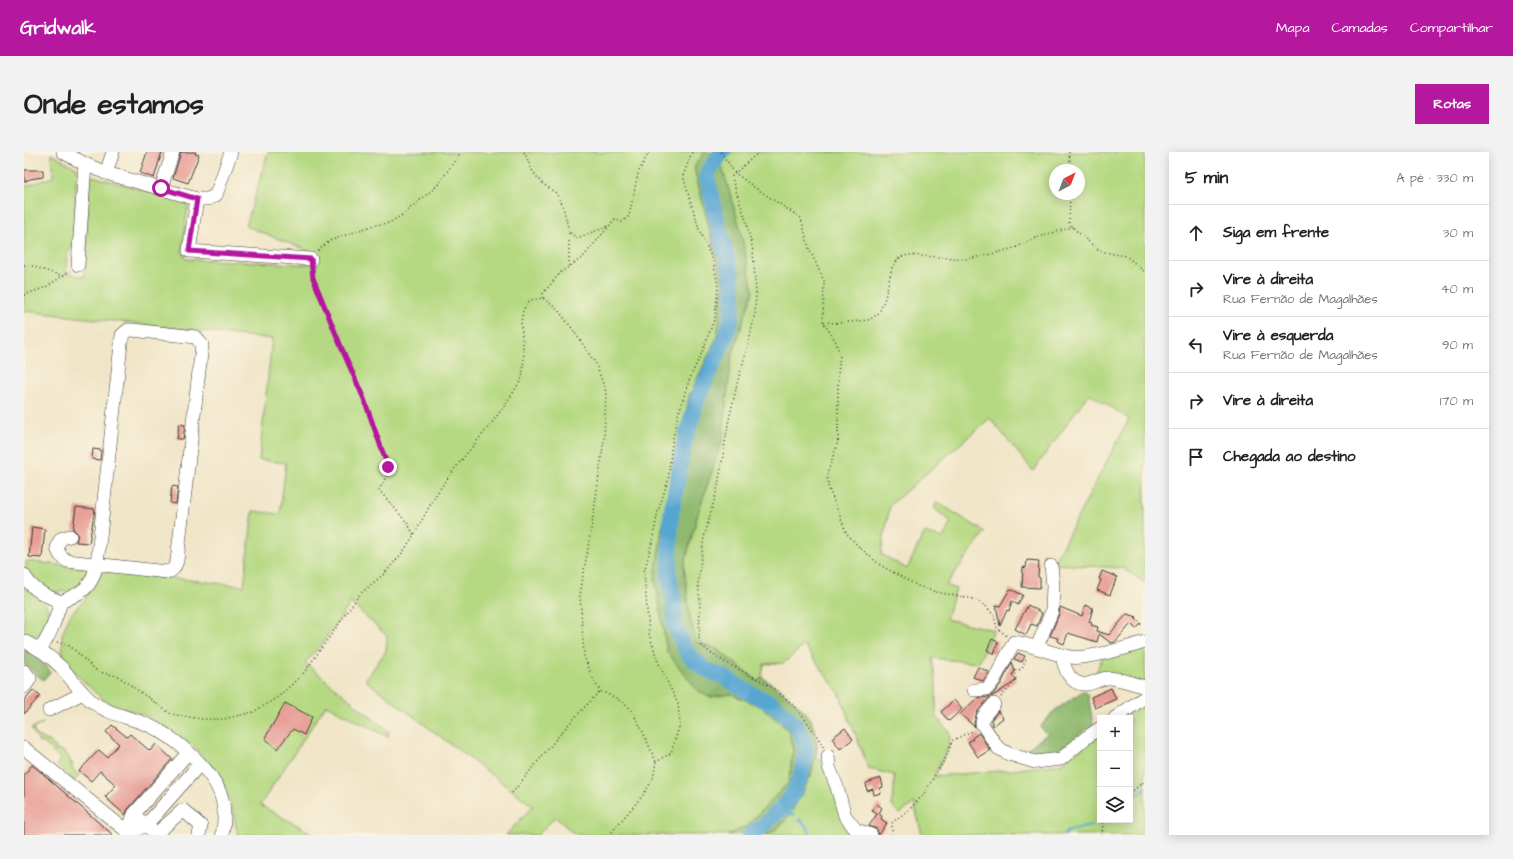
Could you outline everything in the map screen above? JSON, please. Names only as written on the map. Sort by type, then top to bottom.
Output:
[{"type":"street","points":[[62,152],[106,173],[197,199],[208,199],[216,194],[231,152]]},
{"type":"street","points":[[106,173],[113,152]]},
{"type":"street","points":[[161,188],[173,152]]},
{"type":"street","points":[[78,265],[86,164]]},
{"type":"street","points":[[197,199],[189,251],[311,259]]},
{"type":"street","points":[[40,649],[48,639],[53,629],[61,602],[76,595],[90,584],[98,564],[122,335],[128,330],[132,330],[196,337],[202,345],[176,565],[172,570],[167,572],[98,564],[63,559],[58,552],[58,545],[62,538],[70,536]]},
{"type":"street","points":[[1033,646],[1052,611],[1053,596],[1051,566]]},
{"type":"street","points":[[24,575],[31,586],[61,602]]},
{"type":"street","points":[[24,641],[40,649],[52,658],[83,693],[94,703],[104,709],[147,724],[160,731],[200,764],[214,780],[220,793],[224,807],[224,825],[222,835]]},
{"type":"street","points":[[974,690],[987,689],[994,680],[1014,642],[1071,657],[1086,657],[1145,642]]},
{"type":"street","points":[[1062,655],[1063,664],[1069,676],[1077,683],[1086,684],[1108,678],[1145,687]]},
{"type":"street","points":[[24,671],[30,678],[24,687]]},
{"type":"street","points":[[49,710],[83,693]]},
{"type":"street","points":[[1119,715],[1145,697]]},
{"type":"street","points":[[994,704],[983,717],[982,724],[998,748],[1009,754],[1035,762],[1061,759],[1097,730]]},
{"type":"street","points":[[24,748],[128,834]]},
{"type":"street","points":[[128,834],[134,814],[188,753]]},
{"type":"street","points":[[828,756],[829,767],[837,787],[845,816],[856,830],[871,835]]},
{"type":"street","points":[[128,834],[146,825],[200,764]]},
{"type":"street","points":[[134,814],[156,834],[183,810],[200,826],[199,835]]},
{"type":"path","points":[[414,536],[408,524],[379,490],[387,475],[388,467],[385,456],[364,399],[313,278],[311,259],[330,241],[374,225],[389,223],[402,215],[437,186],[461,152]]},
{"type":"path","points":[[524,152],[533,172],[544,184],[556,193],[563,206],[569,232],[569,267]]},
{"type":"path","points":[[543,298],[544,293],[561,272],[583,257],[615,219],[622,222],[629,216],[638,173],[649,152]]},
{"type":"path","points":[[656,762],[671,753],[680,724],[678,704],[658,662],[649,634],[644,572],[658,511],[668,481],[672,443],[677,418],[690,378],[703,350],[715,317],[718,287],[713,261],[699,229],[683,176],[692,152]]},
{"type":"path","points":[[720,152],[735,173],[801,218],[809,248],[824,281],[823,322],[835,340],[840,354],[838,375],[838,442],[827,474],[828,486],[847,534],[859,547],[880,565],[918,586],[949,595],[975,599],[987,606],[994,616],[997,628],[1014,642]]},
{"type":"path","points":[[759,152],[732,176],[746,220],[753,251],[756,293],[755,313],[728,424],[722,466],[704,536],[698,582],[700,603],[699,641],[701,647],[777,691],[807,722],[818,737],[828,756]]},
{"type":"path","points":[[1069,152],[1070,164]]},
{"type":"path","points":[[1070,200],[1069,224],[1099,251],[1126,256],[1145,272]]},
{"type":"path","points":[[569,232],[577,238],[609,225]]},
{"type":"path","points":[[823,322],[838,323],[869,320],[879,313],[885,298],[892,267],[900,258],[909,256],[923,256],[967,259],[1017,247],[1048,233],[1073,227]]},
{"type":"path","points":[[24,265],[62,276]]},
{"type":"path","points":[[24,294],[46,287],[78,265]]},
{"type":"path","points":[[48,639],[70,646],[98,672],[118,676],[171,714],[202,719],[224,719],[253,712],[278,697],[303,674],[360,594],[384,574],[403,552],[414,536],[435,496],[494,420],[522,378],[524,358],[521,323],[523,310],[530,300],[543,298],[558,310],[596,364],[606,392],[604,439],[594,512],[580,595],[584,656],[594,681],[600,691],[616,698],[631,709],[656,762],[653,779],[643,795],[609,835]]},
{"type":"path","points":[[994,704],[1016,680],[1016,671],[1022,670],[1033,646]]},
{"type":"path","points":[[512,793],[566,727],[600,691]]},
{"type":"path","points":[[892,835],[892,823],[912,807],[923,795],[945,759],[953,740],[982,724]]},
{"type":"path","points":[[1133,791],[1145,781]]},
{"type":"path","points":[[1101,835],[1103,829],[1102,823]]},
{"type":"green space","points":[[268,152],[705,152],[694,167],[723,284],[717,337],[689,396],[675,476],[662,528],[655,579],[667,652],[711,697],[731,694],[762,707],[788,730],[793,749],[789,782],[747,826],[728,835],[576,835],[555,817],[538,835],[506,835],[533,806],[365,680],[386,651],[387,636],[351,603],[320,646],[305,663],[389,732],[388,737],[326,705],[260,805],[315,835],[238,835],[230,802],[221,777],[195,748],[150,717],[111,704],[102,699],[68,666],[63,658],[62,634],[70,615],[85,599],[100,570],[244,586],[253,511],[280,514],[286,463],[259,460],[272,339],[24,311],[24,187],[53,177],[51,154],[77,168],[73,248],[67,252],[66,273],[84,277],[90,179],[92,176],[186,202],[188,205],[182,251],[186,259],[318,265],[311,252],[246,226]]},
{"type":"green space","points":[[705,152],[732,152],[721,163],[740,228],[753,291],[731,359],[722,441],[698,513],[684,566],[690,618],[697,643],[716,649],[758,681],[762,677],[788,696],[805,712],[811,720],[815,731],[817,743],[816,755],[808,781],[801,796],[785,820],[776,829],[767,834],[728,835],[747,826],[789,782],[793,749],[788,730],[762,707],[731,694],[711,697],[697,690],[667,652],[655,579],[662,528],[675,476],[689,396],[717,337],[723,284],[694,167]]},
{"type":"green space","points":[[732,152],[1145,152],[1145,583],[1123,568],[1053,564],[1129,419],[1089,393],[1033,471],[990,418],[890,505],[881,554],[907,569],[924,533],[943,538],[951,522],[934,508],[937,502],[985,532],[946,585],[956,589],[946,619],[994,630],[978,663],[932,658],[936,682],[936,716],[950,733],[949,746],[934,776],[1011,770],[1060,764],[1097,736],[1097,823],[1133,823],[1133,715],[1127,715],[1145,705],[1145,835],[922,835],[914,803],[900,814],[891,805],[894,791],[894,775],[869,769],[839,693],[804,645],[784,663],[764,664],[762,677],[758,681],[717,649],[697,643],[690,618],[684,566],[698,513],[722,441],[731,359],[753,291],[740,228],[721,163]]},
{"type":"green space","points":[[26,561],[92,569],[91,575],[75,591],[55,592],[45,590],[26,570]]},
{"type":"green space","points":[[24,587],[42,600],[49,612],[48,623],[41,633],[36,635],[24,635]]},
{"type":"green space","points":[[1145,644],[1145,683],[1096,673],[1103,656]]},
{"type":"green space","points":[[24,650],[42,662],[51,672],[43,680],[24,664]]},
{"type":"green space","points":[[1083,691],[1088,694],[1093,724],[1049,757],[1042,758],[1023,752],[1047,734],[1040,727],[1054,711]]},
{"type":"green space","points":[[43,723],[33,729],[37,736],[51,742],[51,745],[56,747],[56,751],[62,751],[69,757],[70,763],[73,763],[72,769],[79,775],[74,781],[57,765],[60,759],[44,743],[39,742],[31,728]]},
{"type":"green space","points":[[814,757],[820,759],[856,835],[766,835],[774,831],[784,822],[811,776]]},
{"type":"building","points":[[147,152],[162,152],[154,178],[140,173]]},
{"type":"building","points":[[181,152],[196,152],[195,154],[199,155],[188,183],[173,178]]},
{"type":"building","points":[[24,170],[43,170],[43,177],[30,179],[24,182]]},
{"type":"building","points":[[179,424],[185,425],[183,439],[177,439]]},
{"type":"building","points":[[93,449],[101,450],[100,460],[92,459]]},
{"type":"building","points":[[172,486],[178,487],[176,504],[170,503]]},
{"type":"building","points":[[76,507],[95,509],[89,543],[76,542],[78,534],[73,529]]},
{"type":"building","points":[[32,527],[45,529],[42,558],[29,557]]},
{"type":"building","points":[[1027,560],[1039,561],[1038,577],[1040,578],[1040,588],[1022,587],[1023,567],[1026,568]]},
{"type":"building","points":[[1102,571],[1117,577],[1110,595],[1097,590],[1101,580],[1099,579]]},
{"type":"building","points":[[1010,589],[1023,595],[1018,605],[1012,601],[1009,611],[1007,610],[1000,626],[996,605],[1000,606]]},
{"type":"building","points":[[1028,605],[1042,613],[1037,626],[1031,624],[1026,635],[1015,629]]},
{"type":"building","points":[[1085,605],[1093,608],[1089,622],[1092,623],[1091,625],[1098,627],[1097,631],[1109,635],[1127,614],[1137,617],[1135,618],[1141,624],[1136,629],[1131,624],[1115,642],[1111,643],[1099,634],[1097,642],[1068,633],[1064,644],[1057,641],[1058,638],[1050,636],[1059,614],[1060,607],[1082,616]]},
{"type":"building","points":[[992,639],[998,642],[994,654],[987,650]]},
{"type":"building","points":[[1018,653],[1025,656],[1022,662],[1014,659]]},
{"type":"building","points":[[1012,662],[1015,672],[1012,674],[1016,681],[988,699],[977,712],[974,723],[975,727],[960,714],[977,698],[988,697],[993,694],[1001,684]]},
{"type":"building","points":[[978,667],[989,672],[983,681],[973,677]]},
{"type":"building","points":[[1111,688],[1116,699],[1095,708],[1091,697]]},
{"type":"building","points":[[33,690],[40,696],[24,714],[24,700]]},
{"type":"building","points":[[954,700],[962,709],[949,721],[941,712]]},
{"type":"building","points":[[285,703],[312,717],[304,735],[293,729],[277,749],[265,738]]},
{"type":"building","points":[[998,711],[1003,718],[993,726],[991,720]]},
{"type":"building","points":[[112,725],[127,737],[130,734],[150,751],[156,744],[172,759],[128,809],[125,815],[105,797],[116,785],[100,771],[91,781],[79,771],[99,750],[107,757],[119,744],[106,732]]},
{"type":"building","points":[[845,728],[853,739],[840,749],[832,738]]},
{"type":"building","points":[[979,733],[990,750],[978,757],[968,742]]},
{"type":"building","points":[[32,765],[113,835],[24,835],[24,775]]},
{"type":"building","points":[[881,778],[883,787],[880,788],[881,793],[874,795],[873,789],[867,791],[866,783]]},
{"type":"building","points":[[877,804],[882,808],[879,813],[882,817],[881,819],[887,823],[879,835],[877,829],[869,826],[877,814],[872,811]]},
{"type":"waterway","points":[[722,152],[709,170],[707,176],[718,226],[731,273],[733,294],[732,317],[725,339],[698,397],[684,444],[671,515],[669,576],[674,601],[675,625],[683,645],[690,656],[705,669],[724,677],[752,694],[771,703],[787,716],[796,726],[805,742],[805,760],[799,781],[788,802],[764,825],[750,835]]},
{"type":"waterway","points":[[1133,798],[1145,789]]},
{"type":"waterway","points":[[778,813],[794,815]]},
{"type":"waterway","points":[[799,819],[808,828],[810,835]]},
{"type":"waterway","points":[[1064,835],[1068,831],[1092,825]]},
{"type":"route","points":[[161,188],[197,199],[189,251],[311,259],[313,278],[364,399],[374,428],[381,442],[388,467]]}]
